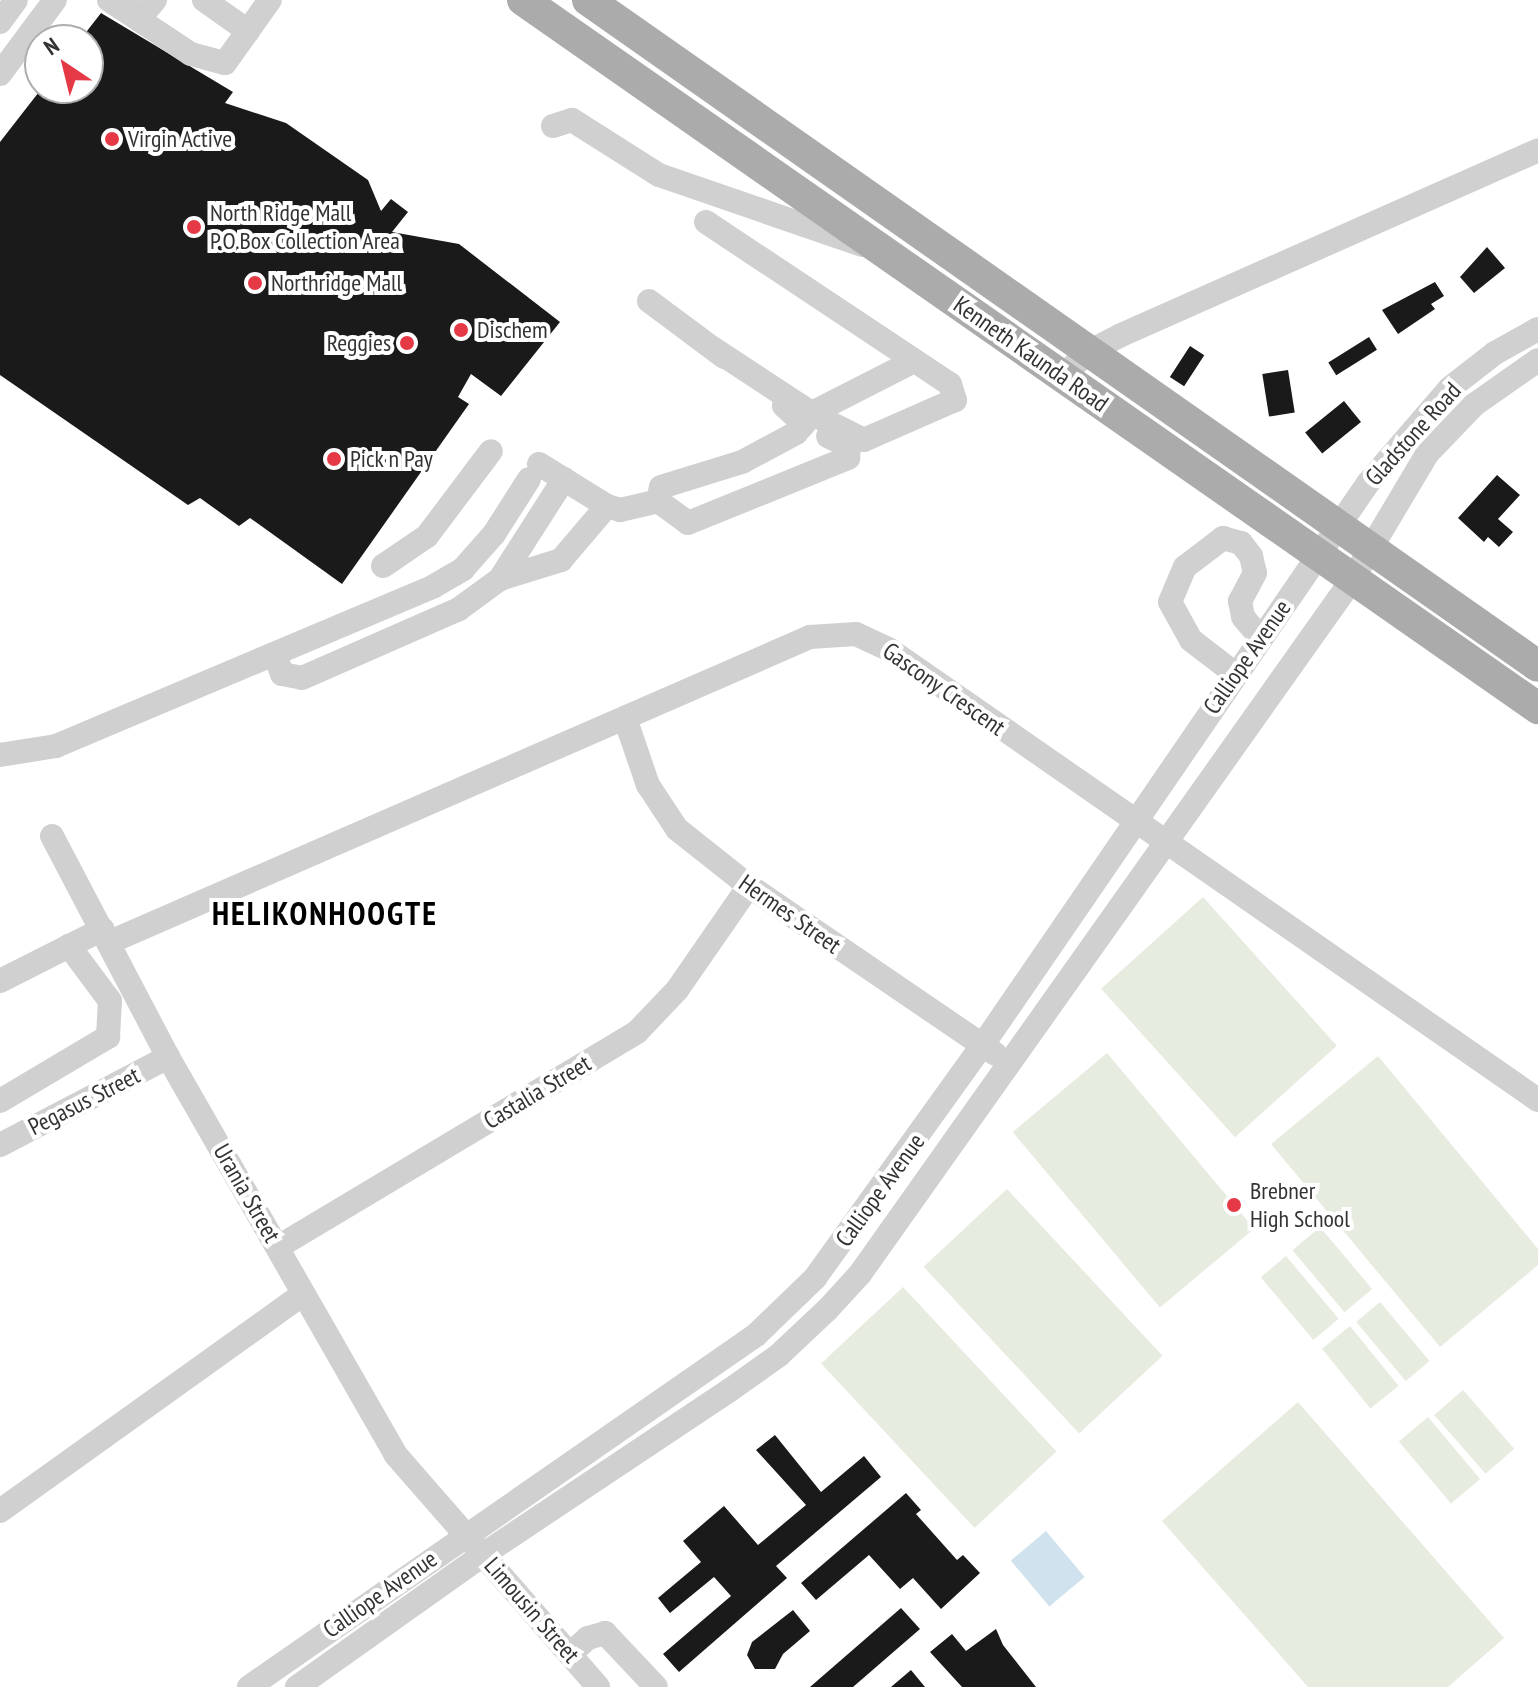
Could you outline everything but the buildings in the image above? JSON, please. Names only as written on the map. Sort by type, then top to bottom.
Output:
[{"type":"main road","name":"Kenneth Kaunda Road","points":[[523,0],[1538,708]]},
{"type":"main road","name":"Kenneth Kaunda Road","points":[[588,0],[1538,666]]},
{"type":"street","points":[[0,74],[55,0]]},
{"type":"street","points":[[109,0],[191,54],[225,63],[270,0]]},
{"type":"street","points":[[123,0],[139,19]]},
{"type":"street","points":[[139,19],[155,0]]},
{"type":"street","points":[[204,0],[248,31]]},
{"type":"street","points":[[553,126],[572,120],[659,175],[887,253]]},
{"type":"street","points":[[1063,376],[1088,352],[1538,150]]},
{"type":"street","points":[[706,222],[950,384],[955,400],[864,440],[808,418]]},
{"type":"street","points":[[0,755],[56,746],[434,586],[463,569],[494,534],[534,471],[564,479],[607,506],[620,510],[658,501],[688,523],[700,522],[852,453],[849,446],[649,301]]},
{"type":"street","name":"Gladstone Road","points":[[1340,526],[1393,451],[1450,388],[1495,353],[1538,329]]},
{"type":"street","name":"Gladstone Road","points":[[1371,548],[1406,484],[1448,429],[1538,360]]},
{"type":"street","points":[[658,501],[661,487],[742,462],[786,440],[808,418],[914,361]]},
{"type":"street","points":[[383,566],[427,536],[491,451]]},
{"type":"street","points":[[500,579],[564,479]]},
{"type":"street","points":[[275,654],[282,674],[302,678],[459,609],[500,579],[561,560],[607,506]]},
{"type":"street","name":"Calliope Avenue","points":[[261,1684],[466,1534],[782,1313],[848,1236],[982,1046],[1259,636],[1320,558],[1340,526]]},
{"type":"street","points":[[1234,673],[1191,640],[1170,602],[1185,567],[1223,538],[1241,543],[1251,556],[1255,573],[1240,601],[1243,617],[1259,636]]},
{"type":"street","name":"Calliope Avenue","points":[[297,1687],[484,1554],[779,1355],[860,1274],[1164,841],[1352,580],[1371,548]]},
{"type":"street","name":"Gascony Crescent","points":[[0,981],[69,946],[106,936],[810,637],[856,634],[890,650],[1538,1100]]},
{"type":"street","name":"Hermes Street","points":[[625,718],[659,807],[695,846],[1009,1064]]},
{"type":"street","name":"Urania Street","points":[[52,836],[168,1057],[395,1454],[466,1534]]},
{"type":"street","name":"Castalia Street","points":[[278,1247],[637,1032],[665,1005],[749,886]]},
{"type":"street","points":[[0,1101],[108,1037],[110,1001],[69,946]]},
{"type":"street","name":"Pegasus Street","points":[[0,1145],[168,1057]]},
{"type":"street","points":[[0,1511],[302,1295]]},
{"type":"street","name":"Limousin Street","points":[[466,1534],[598,1687]]},
{"type":"street","points":[[570,1654],[588,1638],[605,1633],[656,1687]]},
{"type":"shaded area","points":[[1203,897],[1337,1046],[1235,1137],[1101,989]]},
{"type":"shaded area","points":[[1107,1053],[1254,1228],[1160,1307],[1013,1132]]},
{"type":"shaded area","points":[[1378,1056],[1538,1249],[1538,1265],[1440,1347],[1271,1144]]},
{"type":"shaded area","points":[[1007,1189],[1162,1356],[1079,1433],[924,1267]]},
{"type":"shaded area","points":[[1320,1227],[1372,1289],[1344,1312],[1292,1250]]},
{"type":"shaded area","points":[[1286,1256],[1339,1319],[1313,1340],[1261,1277]]},
{"type":"shaded area","points":[[903,1287],[1056,1452],[975,1528],[821,1363]]},
{"type":"shaded area","points":[[1380,1302],[1429,1361],[1406,1381],[1356,1322]]},
{"type":"shaded area","points":[[1350,1326],[1398,1386],[1370,1408],[1322,1349]]},
{"type":"shaded area","points":[[1463,1390],[1514,1449],[1485,1474],[1434,1415]]},
{"type":"shaded area","points":[[1298,1402],[1504,1638],[1448,1687],[1308,1687],[1162,1521]]},
{"type":"shaded area","points":[[1428,1417],[1480,1479],[1451,1503],[1399,1441]]},
{"type":"water","points":[[1046,1531],[1085,1577],[1049,1607],[1011,1561]]},
{"type":"place","name":"Virgin Active","points":[[112,139]]},
{"type":"place","name":"North Ridge Mall P.O.Box Collection Area","points":[[194,227]]},
{"type":"place","name":"Northridge Mall","points":[[255,283]]},
{"type":"place","name":"Dischem","points":[[461,330]]},
{"type":"place","name":"Reggies","points":[[407,343]]},
{"type":"place","name":"Pick n Pay","points":[[334,459]]},
{"type":"place","name":"Brebner High School","points":[[1234,1205]]},
{"type":"district","name":"HELIKONHOOGTE","points":[[325,913]]}]
